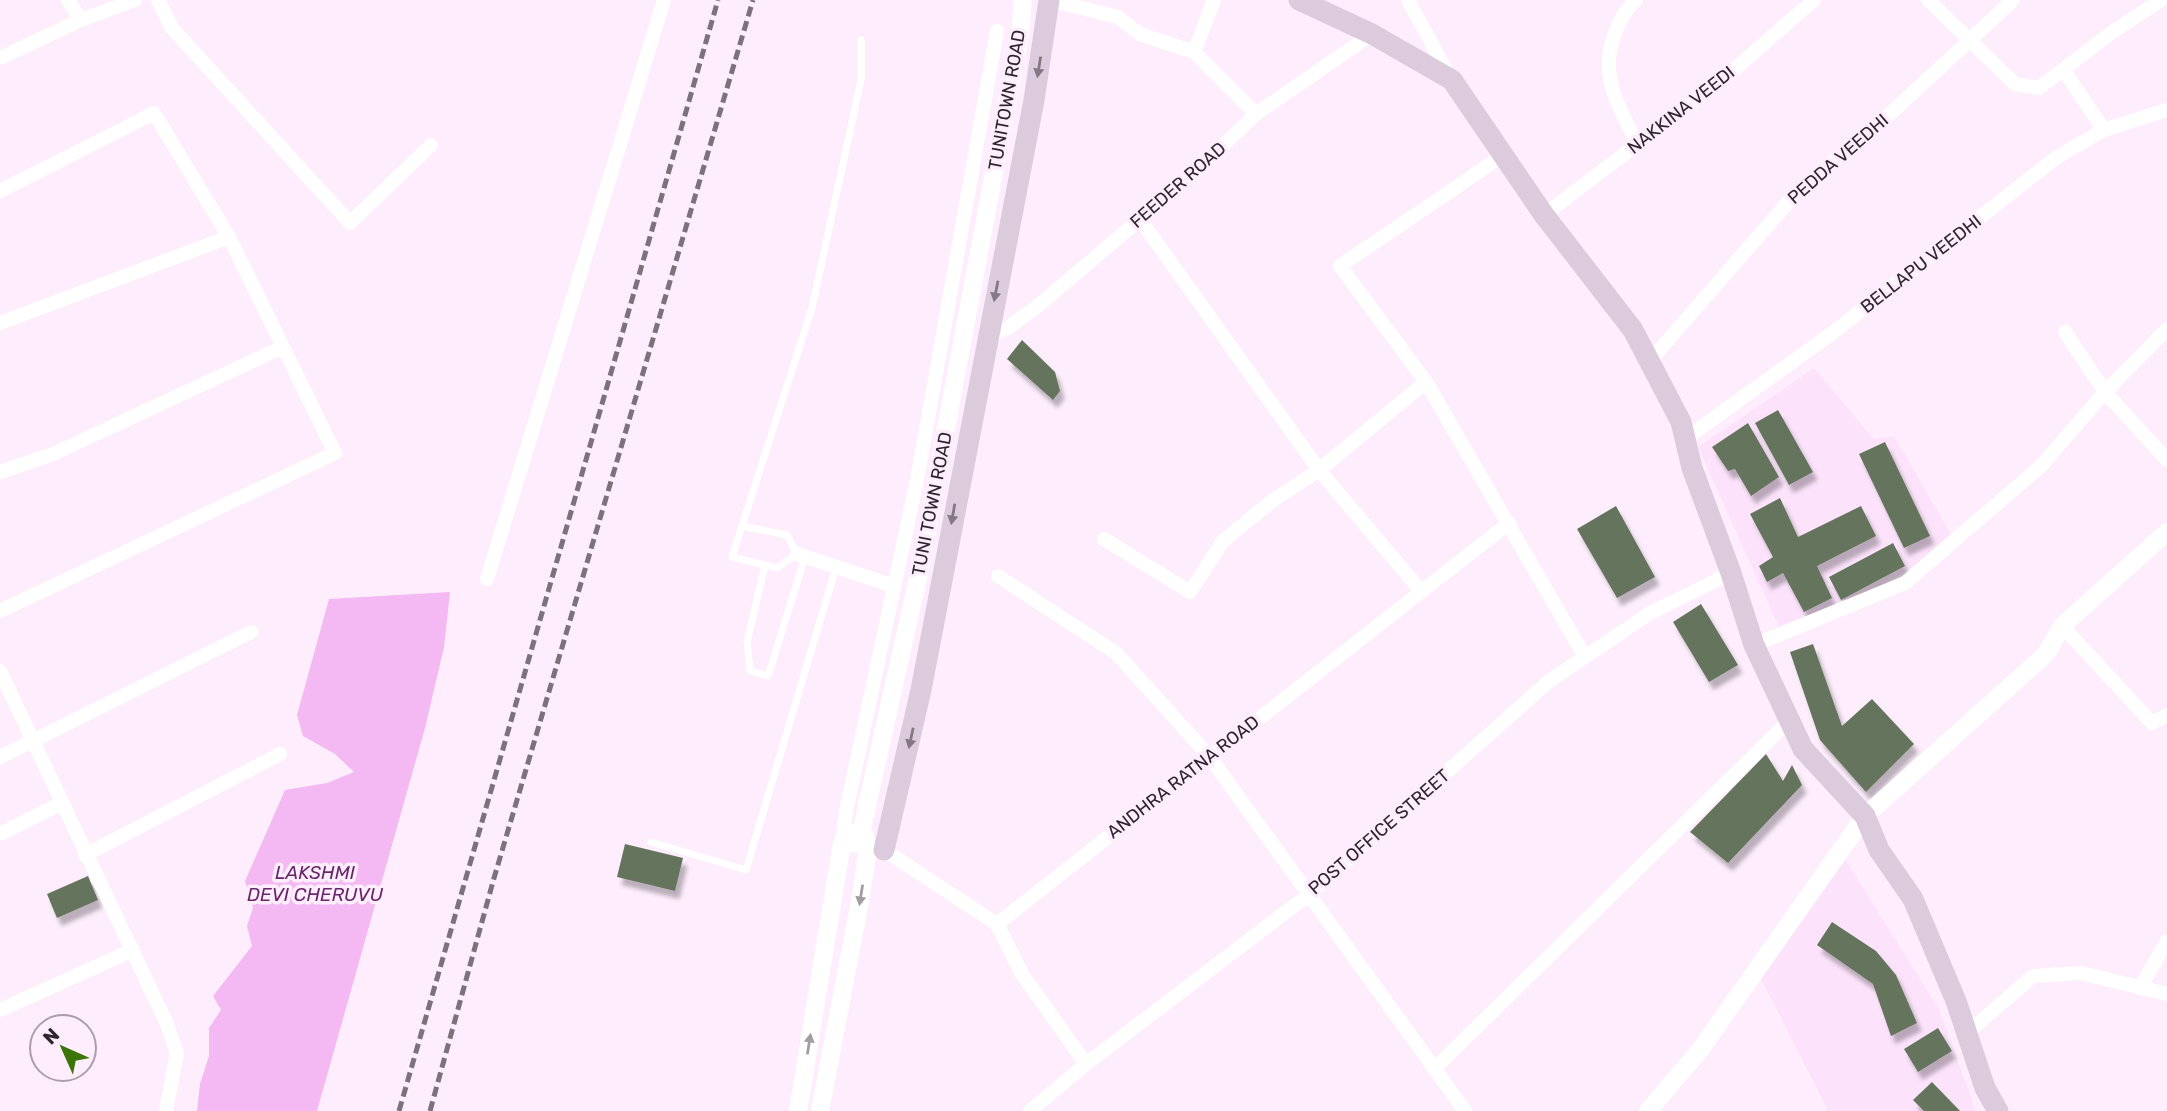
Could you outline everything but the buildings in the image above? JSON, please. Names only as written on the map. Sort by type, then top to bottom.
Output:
[{"type":"main road","points":[[876,849],[921,690],[986,338],[1034,100],[1050,0]]},
{"type":"main road","points":[[1299,0],[1372,34],[1452,80],[1505,154],[1544,215],[1633,330],[1681,422],[1692,468],[1754,645],[1803,749],[1865,816],[1879,850],[1913,900],[1935,948],[1986,1088],[1998,1111]]},
{"type":"street","points":[[68,0],[81,20]]},
{"type":"street","points":[[0,58],[81,20],[135,0]]},
{"type":"street","points":[[158,0],[172,27],[350,223],[431,145]]},
{"type":"street","points":[[486,579],[664,0]]},
{"type":"street","name":"TUNITOWN ROAD","points":[[989,199],[1020,34],[1023,0]]},
{"type":"street","points":[[1050,0],[1118,17],[1140,34],[1194,52],[1256,114]]},
{"type":"street","points":[[1194,52],[1214,0]]},
{"type":"street","points":[[1408,0],[1452,80]]},
{"type":"street","points":[[1636,0],[1623,12],[1608,52],[1608,78],[1638,144]]},
{"type":"street","name":"NAKKINA VEEDI","points":[[1544,215],[1722,80],[1814,0]]},
{"type":"street","points":[[1928,0],[2015,85],[2039,88],[2111,33],[2161,0]]},
{"type":"street","name":"PEDDA VEEDHI","points":[[1649,362],[1802,186],[1891,113],[2013,0]]},
{"type":"street","points":[[798,1111],[846,811],[922,453],[997,30]]},
{"type":"street","name":"FEEDER ROAD","points":[[986,338],[1008,328],[1040,305],[1193,174],[1256,114],[1372,34]]},
{"type":"street","points":[[2064,71],[2104,130]]},
{"type":"street","name":"BELLAPU VEEDHI","points":[[1685,439],[1842,326],[2057,157],[2104,130],[2167,110]]},
{"type":"street","points":[[0,191],[153,113],[229,237],[335,453],[0,611]]},
{"type":"street","points":[[1505,154],[1340,267],[1426,382],[1585,657]]},
{"type":"street","name":"TUNI TOWN ROAD","points":[[862,828],[918,578],[989,199]]},
{"type":"street","points":[[1139,218],[1320,470],[1420,590]]},
{"type":"street","points":[[0,323],[229,237]]},
{"type":"street","points":[[1754,645],[1905,583],[2041,466],[2105,392],[2167,329]]},
{"type":"street","points":[[2065,332],[2105,392],[2167,460]]},
{"type":"street","points":[[0,472],[65,449],[283,347]]},
{"type":"street","points":[[1104,539],[1190,592],[1223,541],[1272,501],[1320,470],[1426,382]]},
{"type":"street","name":"ANDHRA RATNA ROAD","points":[[997,924],[1420,590],[1509,523]]},
{"type":"street","points":[[1648,1111],[1700,1050],[1865,816],[2046,653],[2062,626],[2167,532]]},
{"type":"street","points":[[801,556],[894,586]]},
{"type":"street","name":"POST OFFICE STREET","points":[[1032,1108],[1086,1063],[1307,896],[1548,682],[1650,613],[1731,573]]},
{"type":"street","points":[[998,576],[1116,653],[1209,756],[1307,896],[1465,1111]]},
{"type":"street","points":[[2062,626],[2152,723],[2167,715]]},
{"type":"street","points":[[0,757],[251,632]]},
{"type":"street","points":[[0,671],[167,1024],[177,1054],[166,1111]]},
{"type":"street","points":[[1435,1068],[1790,720]]},
{"type":"street","points":[[85,855],[281,754]]},
{"type":"street","points":[[0,834],[62,803]]},
{"type":"street","points":[[820,1111],[876,849],[862,828],[842,843]]},
{"type":"street","points":[[842,843],[876,849],[997,924],[1022,974],[1086,1063]]},
{"type":"street","points":[[2140,988],[2167,941]]},
{"type":"street","points":[[0,1010],[133,950]]},
{"type":"street","points":[[1967,1033],[2034,976],[2081,974],[2167,994]]},
{"type":"lane","points":[[801,556],[777,568],[732,557],[812,308],[861,80],[861,40]]},
{"type":"lane","points":[[742,526],[787,535],[801,556],[768,676],[750,671],[747,642],[765,565]]},
{"type":"lane","points":[[651,842],[746,870],[836,567]]},
{"type":"shaded area","points":[[1814,368],[1874,439],[1894,436],[1955,541],[1881,586],[1781,632],[1698,447]]},
{"type":"shaded area","points":[[1844,857],[1939,1009],[1976,1111],[1828,1111],[1760,977]]},
{"type":"water","name":"LAKSHMI DEVI CHERUVU","points":[[450,592],[444,647],[425,728],[317,1111],[197,1111],[200,1084],[209,1056],[209,1028],[221,1010],[213,996],[252,946],[247,926],[253,908],[245,881],[285,790],[327,783],[354,772],[335,754],[303,736],[297,715],[329,599]]},
{"type":"railway","points":[[399,1111],[718,0]]},
{"type":"railway","points":[[430,1111],[494,878],[753,0]]}]
